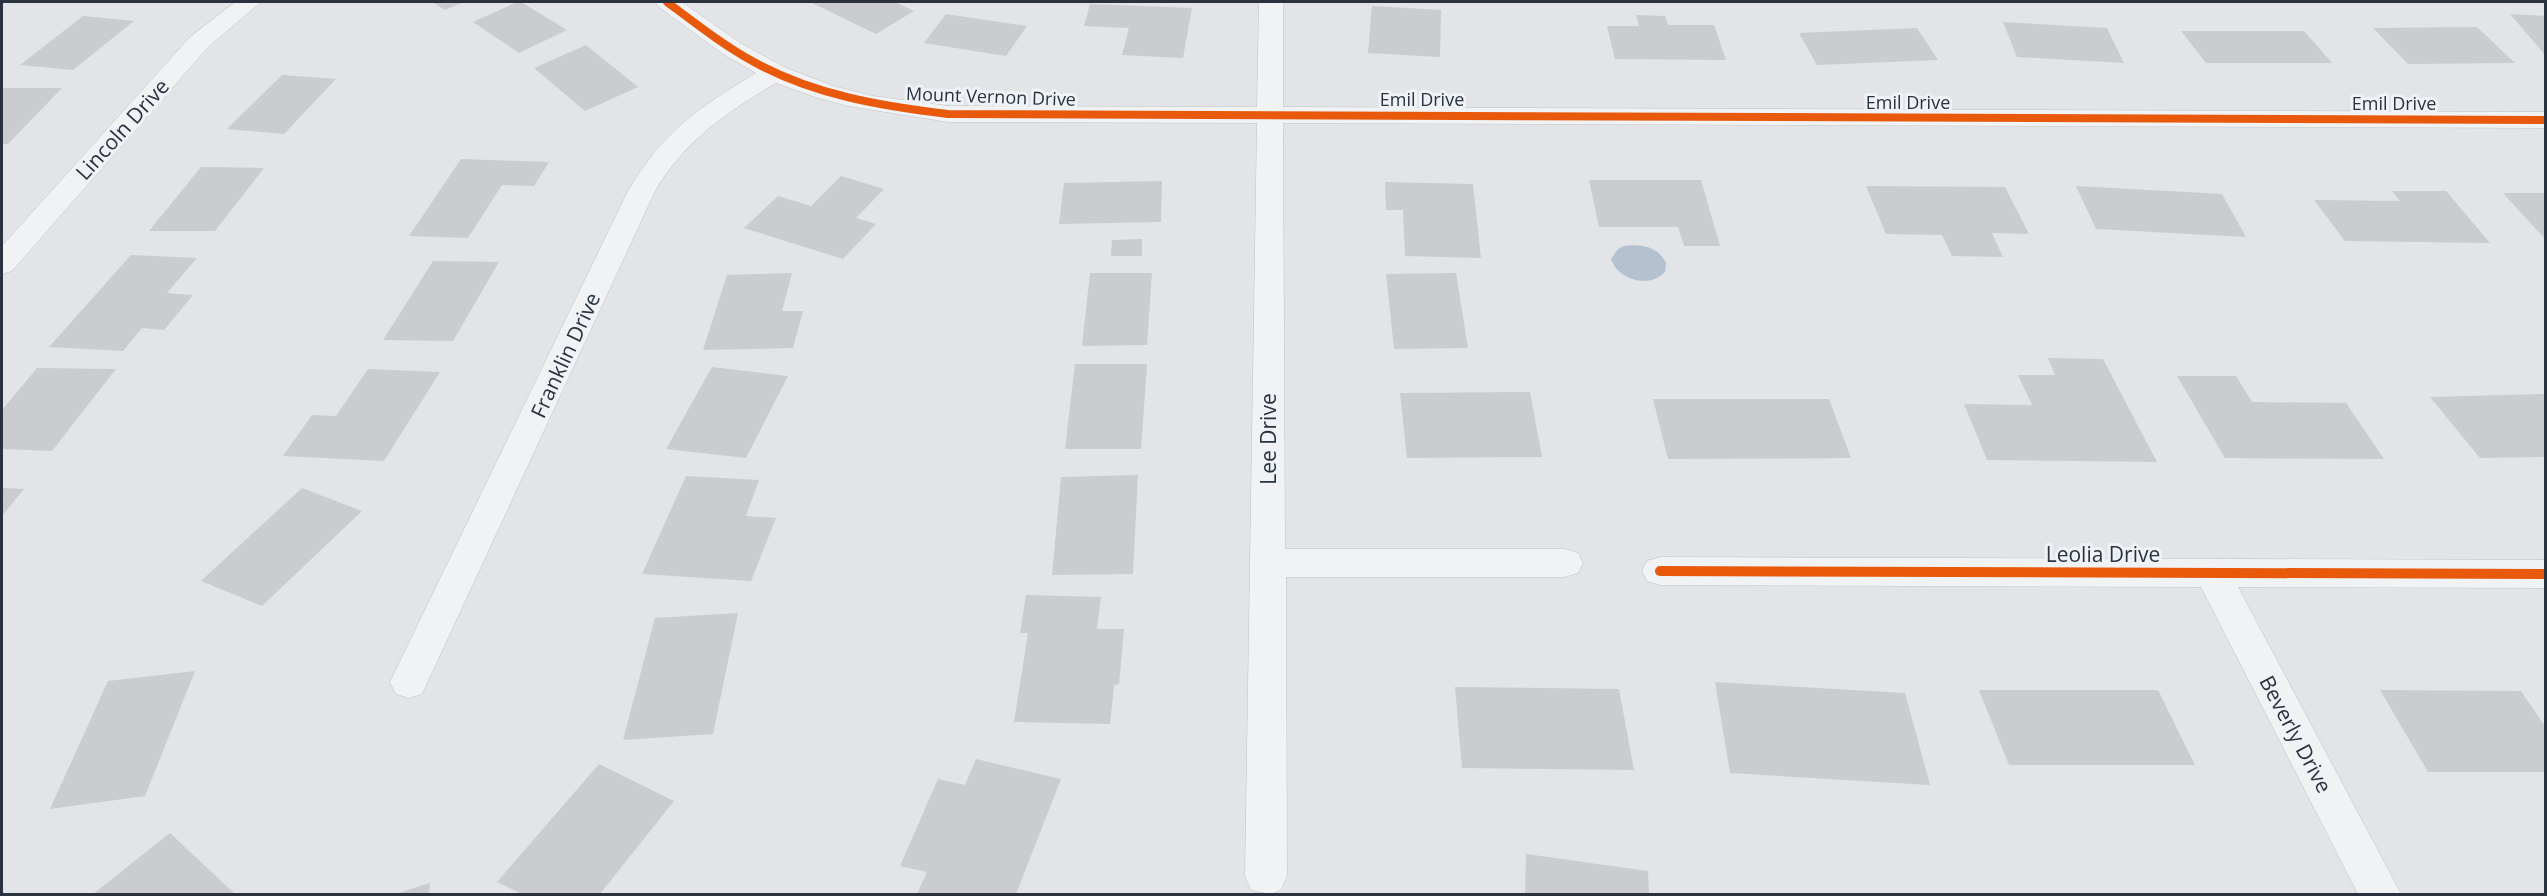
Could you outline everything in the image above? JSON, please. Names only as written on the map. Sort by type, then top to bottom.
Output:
[{"type":"street","name":"Lincoln Drive","points":[[2,264],[199,42],[249,2]]},
{"type":"street","name":"Mount Vernon Drive","points":[[667,2],[745,57],[774,73],[845,98],[895,108],[948,114],[1270,116]]},
{"type":"street","name":"Lee Drive","points":[[1266,876],[1271,2]]},
{"type":"street","name":"Franklin Drive","points":[[410,682],[642,188],[656,164],[676,141],[700,120],[774,73]]},
{"type":"street","name":"Emil Drive","points":[[1270,116],[2546,120]]},
{"type":"street","points":[[1268,563],[1565,563]]},
{"type":"street","name":"Leolia Drive","points":[[1660,571],[2546,574]]},
{"type":"street","name":"Beverly Drive","points":[[2212,573],[2380,894]]},
{"type":"water","points":[[1624,246],[1648,247],[1658,253],[1666,263],[1665,272],[1651,280],[1635,280],[1627,277],[1620,272],[1611,259],[1618,249]]},
{"type":"building","points":[[432,2],[464,2],[445,10]]},
{"type":"building","points":[[521,2],[567,30],[519,53],[473,22]]},
{"type":"building","points":[[810,2],[895,2],[914,11],[876,34]]},
{"type":"building","points":[[1090,4],[1192,8],[1183,58],[1122,55],[1129,28],[1084,26]]},
{"type":"building","points":[[1372,6],[1441,10],[1440,57],[1368,53]]},
{"type":"building","points":[[946,14],[1027,26],[1006,56],[924,43]]},
{"type":"building","points":[[2510,14],[2546,16],[2546,56]]},
{"type":"building","points":[[1636,15],[1665,16],[1668,25],[1714,25],[1726,60],[1615,59],[1607,26],[1639,26]]},
{"type":"building","points":[[83,16],[134,21],[73,70],[20,65]]},
{"type":"building","points":[[2003,22],[2107,28],[2124,63],[2017,57]]},
{"type":"building","points":[[2477,27],[2515,63],[2408,64],[2373,28]]},
{"type":"building","points":[[1917,28],[1938,60],[1817,65],[1799,33]]},
{"type":"building","points":[[2181,31],[2304,31],[2332,63],[2206,63]]},
{"type":"building","points":[[586,45],[638,87],[585,111],[534,68]]},
{"type":"building","points":[[282,75],[336,79],[284,134],[227,129]]},
{"type":"building","points":[[3,88],[62,88],[8,144],[2,144]]},
{"type":"building","points":[[461,159],[549,162],[534,186],[502,185],[468,238],[409,236]]},
{"type":"building","points":[[201,167],[264,168],[215,231],[149,231]]},
{"type":"building","points":[[841,176],[884,189],[856,218],[876,224],[843,259],[744,228],[778,196],[811,206]]},
{"type":"building","points":[[1589,180],[1701,180],[1720,246],[1684,246],[1678,227],[1599,227]]},
{"type":"building","points":[[1162,181],[1161,222],[1059,224],[1064,183]]},
{"type":"building","points":[[1385,182],[1473,184],[1481,258],[1405,256],[1403,210],[1386,210]]},
{"type":"building","points":[[1866,186],[2005,187],[2029,234],[1992,233],[2003,257],[1952,256],[1942,235],[1886,234]]},
{"type":"building","points":[[2076,186],[2222,194],[2246,237],[2096,229]]},
{"type":"building","points":[[2392,191],[2446,191],[2490,243],[2345,241],[2314,200],[2400,201]]},
{"type":"building","points":[[2503,193],[2546,193],[2546,240]]},
{"type":"building","points":[[1142,239],[1142,256],[1111,256],[1112,240]]},
{"type":"building","points":[[131,255],[197,258],[167,293],[193,295],[164,330],[142,328],[123,351],[49,347]]},
{"type":"building","points":[[433,261],[499,262],[453,341],[383,340]]},
{"type":"building","points":[[792,273],[782,311],[803,311],[793,348],[703,350],[727,275]]},
{"type":"building","points":[[1090,273],[1152,273],[1147,345],[1082,346]]},
{"type":"building","points":[[1456,273],[1468,348],[1394,349],[1386,274]]},
{"type":"building","points":[[2048,358],[2103,359],[2157,462],[1987,460],[1964,404],[2032,405],[2018,375],[2055,375]]},
{"type":"building","points":[[1075,364],[1147,364],[1141,449],[1065,449]]},
{"type":"building","points":[[712,367],[788,376],[746,458],[666,449]]},
{"type":"building","points":[[37,368],[116,369],[52,451],[2,449],[2,410]]},
{"type":"building","points":[[368,369],[440,372],[384,461],[283,456],[312,415],[336,416]]},
{"type":"building","points":[[2177,376],[2236,376],[2252,402],[2346,403],[2384,459],[2225,458]]},
{"type":"building","points":[[1530,392],[1542,457],[1407,458],[1400,393]]},
{"type":"building","points":[[2546,394],[2546,457],[2480,458],[2430,397]]},
{"type":"building","points":[[1653,399],[1829,399],[1851,458],[1668,459]]},
{"type":"building","points":[[1138,475],[1133,574],[1052,575],[1061,477]]},
{"type":"building","points":[[686,476],[759,480],[746,516],[776,518],[751,581],[642,574]]},
{"type":"building","points":[[2,488],[24,489],[2,516]]},
{"type":"building","points":[[302,488],[362,511],[262,606],[201,581]]},
{"type":"building","points":[[1026,595],[1101,597],[1097,629],[1124,629],[1119,684],[1114,685],[1110,724],[1014,722],[1028,633],[1020,633]]},
{"type":"building","points":[[738,613],[713,734],[623,740],[655,618]]},
{"type":"building","points":[[195,671],[145,796],[50,809],[108,681]]},
{"type":"building","points":[[1715,682],[1905,693],[1930,785],[1730,773]]},
{"type":"building","points":[[1455,687],[1619,689],[1634,770],[1462,768]]},
{"type":"building","points":[[1979,690],[2158,690],[2195,765],[2009,765]]},
{"type":"building","points":[[2380,690],[2521,691],[2546,728],[2546,772],[2428,772]]},
{"type":"building","points":[[976,759],[1061,779],[1016,894],[917,894],[927,872],[900,866],[938,779],[965,785]]},
{"type":"building","points":[[599,764],[674,801],[600,894],[522,894],[497,882]]},
{"type":"building","points":[[170,833],[235,894],[93,894]]},
{"type":"building","points":[[1526,854],[1648,871],[1649,894],[1525,894]]},
{"type":"building","points":[[430,883],[429,894],[395,894]]},
{"type":"cycle path","points":[[667,2],[720,41],[777,74],[824,92],[848,98],[898,108],[948,114],[2546,120]]},
{"type":"cycle path","points":[[1660,571],[2546,574]]}]
